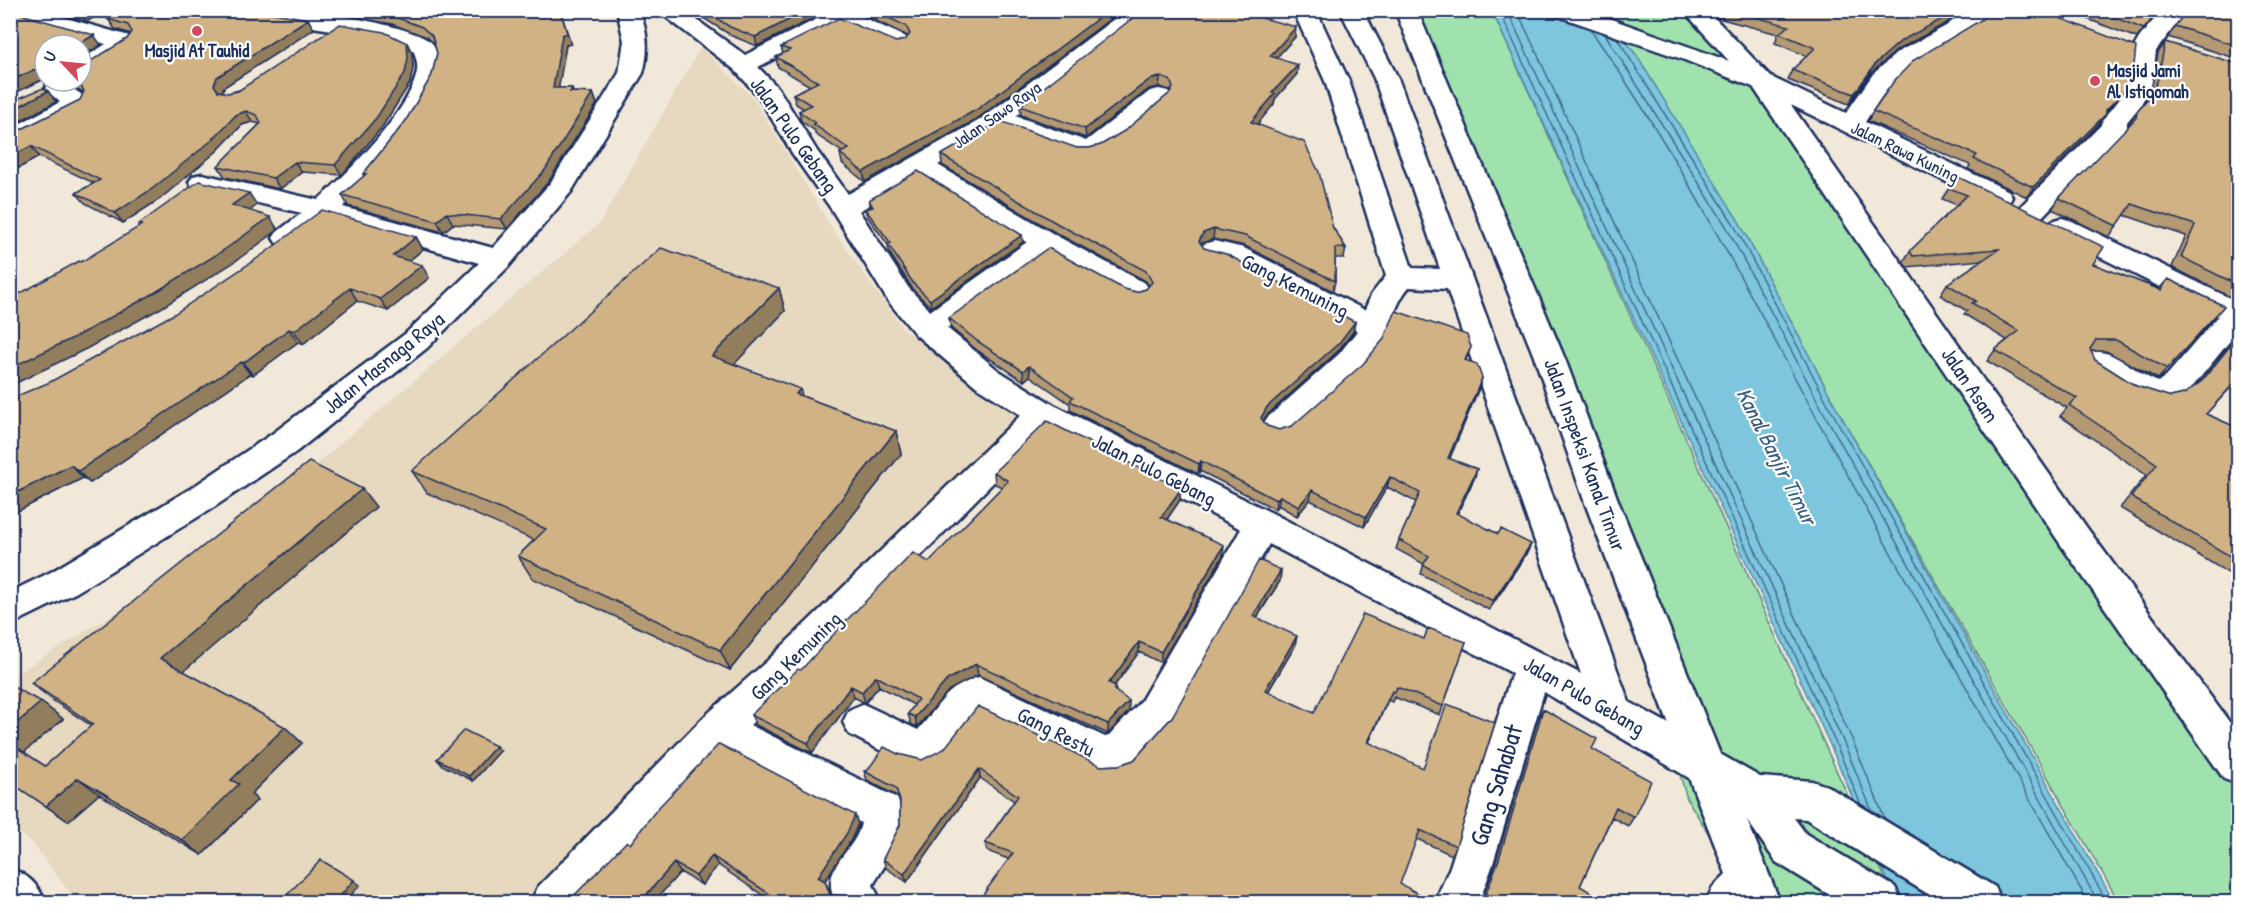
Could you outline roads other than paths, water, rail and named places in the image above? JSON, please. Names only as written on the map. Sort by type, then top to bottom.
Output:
[{"type":"street","points":[[33,10],[40,18],[91,33]]},
{"type":"street","points":[[251,10],[392,33],[414,41],[425,49],[429,60],[429,73],[404,118],[369,162],[324,210],[265,255]]},
{"type":"street","name":"Jalan Pulo Gebang","points":[[668,10],[743,65],[769,93],[805,153],[844,208],[898,294],[927,328],[988,379],[1043,413],[1262,524],[1533,666],[1703,765],[1754,796],[1791,848],[1880,903]]},
{"type":"street","name":"Jalan Sawo Raya","points":[[844,208],[921,166],[998,118],[1141,10]]},
{"type":"street","points":[[1278,426],[1350,362],[1367,342],[1393,286],[1337,81],[1304,10]]},
{"type":"street","points":[[1351,10],[1386,78],[1614,713]]},
{"type":"street","name":"Jalan Inspeksi Kanal Timur","points":[[1406,10],[1550,359],[1602,503],[1703,765],[1745,896]]},
{"type":"street","name":"Jalan Rawa Kuning","points":[[1563,10],[1690,54],[1762,82],[2238,313]]},
{"type":"street","name":"Jalan Asam","points":[[1694,10],[1762,82],[2075,538],[2238,766]]},
{"type":"street","points":[[1850,125],[1874,89],[1895,65],[1909,55],[1969,24],[1980,10]]},
{"type":"street","points":[[2031,212],[2114,127],[2114,120],[2128,106],[2140,84],[2147,45],[2176,10]]},
{"type":"street","name":"Jalan Masnaga Raya","points":[[10,610],[64,582],[202,498],[284,442],[416,341],[499,259],[562,186],[631,73],[637,52],[638,14]]},
{"type":"street","points":[[743,65],[843,17],[898,42]]},
{"type":"street","points":[[87,32],[114,19]]},
{"type":"street","points":[[311,44],[340,25]]},
{"type":"street","points":[[93,34],[125,42],[93,62]]},
{"type":"street","points":[[1300,64],[1328,62]]},
{"type":"street","points":[[10,139],[78,103],[63,93]]},
{"type":"street","points":[[998,118],[1086,150],[1094,148],[1159,96]]},
{"type":"street","points":[[227,161],[193,189],[324,210],[499,259]]},
{"type":"street","points":[[921,166],[1047,242],[1135,290]]},
{"type":"street","points":[[927,328],[1047,242]]},
{"type":"street","name":"Gang Kemuning","points":[[1214,250],[1234,254],[1374,327]]},
{"type":"street","points":[[1393,286],[1460,280]]},
{"type":"street","points":[[2098,361],[2139,387],[2163,395],[2179,382],[2238,313]]},
{"type":"street","name":"Gang Kemuning","points":[[553,903],[719,729],[780,673],[1043,413]]},
{"type":"street","name":"Gang Restu","points":[[863,722],[915,748],[923,749],[932,743],[969,696],[979,694],[1102,755],[1119,754],[1155,713],[1262,524]]},
{"type":"street","name":"Gang Sahabat","points":[[1456,903],[1471,867],[1533,666]]},
{"type":"street","points":[[719,729],[882,812],[882,830],[851,882],[852,891],[859,903]]},
{"type":"street","name":"Jalan Pulo Gebang","points":[[1754,796],[1812,800],[1980,903]]},
{"type":"street","points":[[10,889],[23,903]]},
{"type":"water","name":"Kanal Banjir Timur","points":[[1492,11],[1604,11],[1637,56],[1738,220],[1836,407],[2114,902],[1897,902],[1831,747]]},
{"type":"place","name":"Masjid At Tauhid","points":[[197,31]]},
{"type":"place","name":"Masjid Jami Al Istiqomah","points":[[2095,81]]}]
